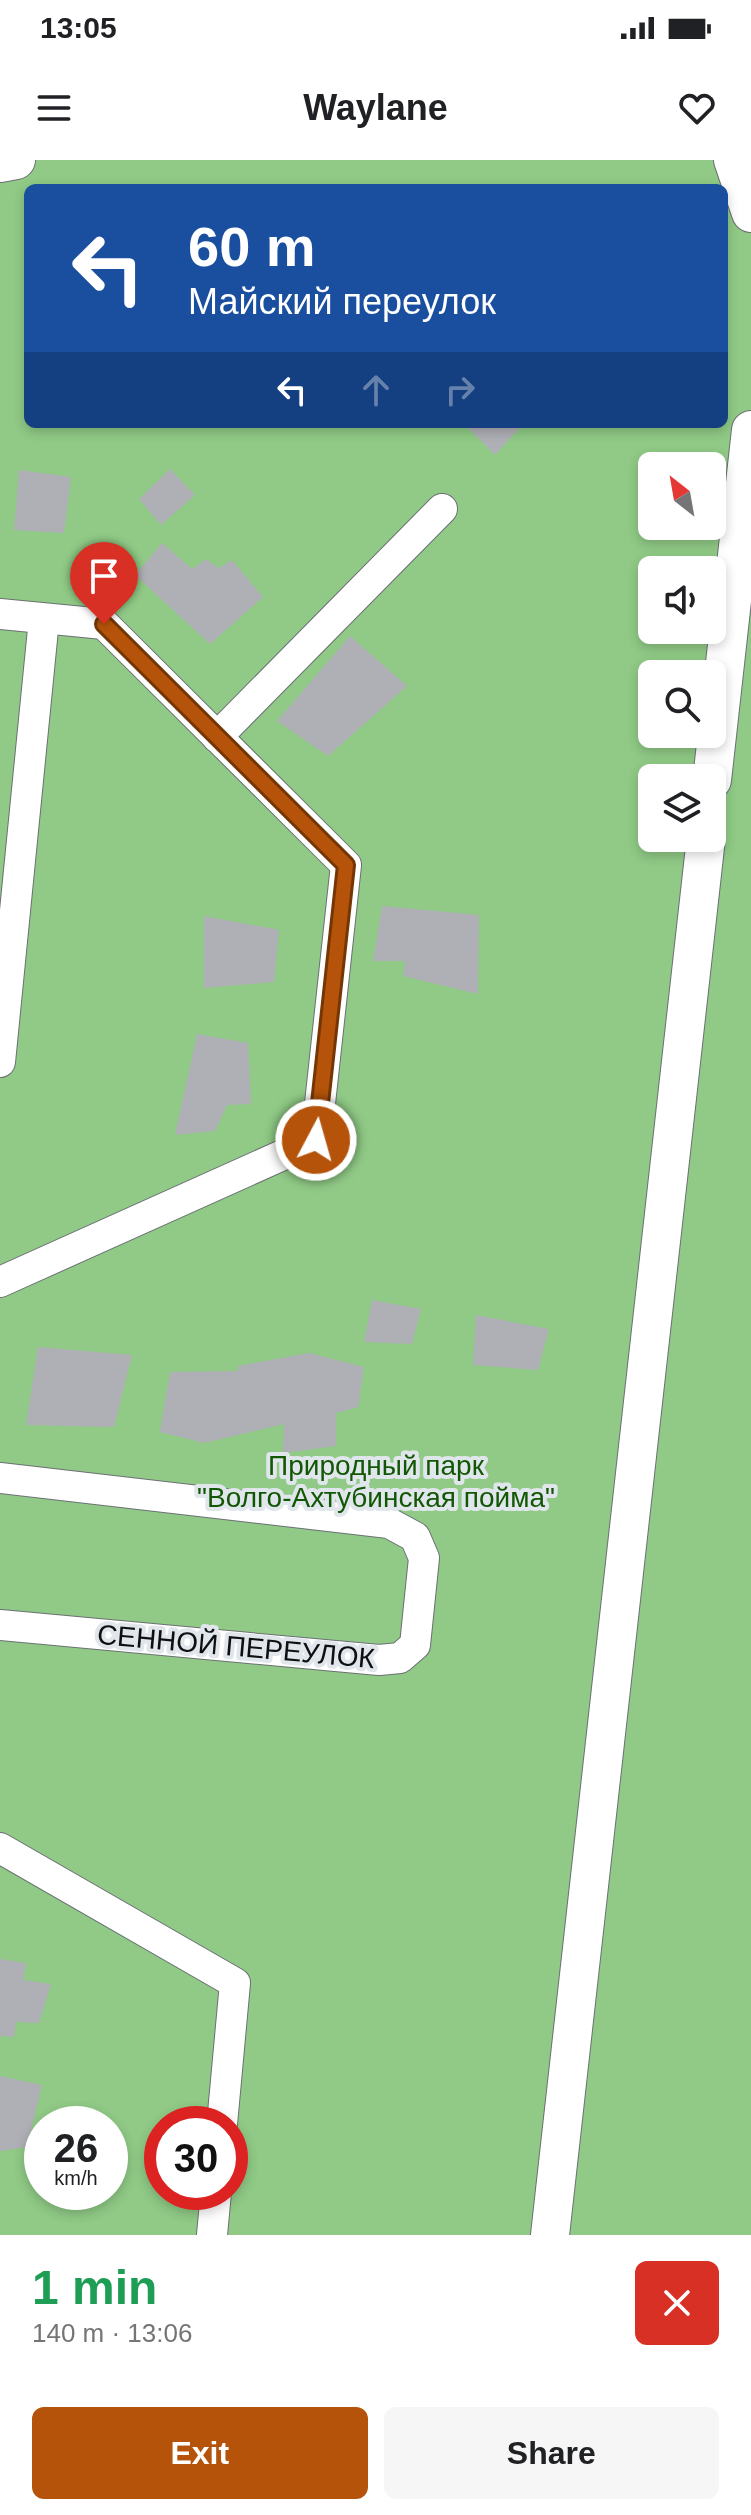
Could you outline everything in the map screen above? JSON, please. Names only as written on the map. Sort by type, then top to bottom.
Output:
[{"type":"street","points":[[0,163],[16,160]]},
{"type":"street","points":[[733,160],[751,213]]},
{"type":"street","points":[[714,764],[751,430]]},
{"type":"street","points":[[217,737],[442,509]]},
{"type":"street","points":[[0,614],[104,624],[346,865],[316,1140],[0,1282]]},
{"type":"street","points":[[0,1062],[44,619]]},
{"type":"street","points":[[550,2235],[704,852]]},
{"type":"street","name":"СЕННОЙ ПЕРЕУЛОК","points":[[0,1478],[389,1523],[415,1537],[424,1558],[415,1645],[400,1658],[379,1660],[0,1625]]},
{"type":"street","points":[[0,1848],[235,1983],[224,2106]]},
{"type":"street","points":[[212,2235],[214,2210]]},
{"type":"green space","name":"Природный парк \"Волго-Ахтубинская пойма\"","points":[[0,160],[751,160],[751,2235],[0,2235]]},
{"type":"building","points":[[468,428],[519,428],[495,455]]},
{"type":"building","points":[[170,469],[195,495],[161,525],[139,499]]},
{"type":"building","points":[[19,470],[71,477],[64,533],[14,530]]},
{"type":"building","points":[[162,543],[192,569],[206,559],[219,568],[232,560],[263,597],[210,644],[135,575]]},
{"type":"building","points":[[350,636],[407,686],[328,756],[277,721]]},
{"type":"building","points":[[382,906],[479,915],[478,994],[403,976],[405,961],[373,961]]},
{"type":"building","points":[[204,916],[279,930],[274,982],[204,988]]},
{"type":"building","points":[[197,1034],[248,1043],[251,1104],[227,1105],[215,1131],[175,1135]]},
{"type":"building","points":[[372,1300],[421,1309],[412,1344],[364,1342]]},
{"type":"building","points":[[476,1315],[549,1329],[538,1370],[473,1365]]},
{"type":"building","points":[[38,1347],[132,1355],[114,1427],[26,1425]]},
{"type":"building","points":[[309,1353],[364,1367],[358,1407],[336,1413],[336,1446],[283,1453],[284,1424],[204,1443],[160,1432],[170,1372],[238,1371],[238,1366]]},
{"type":"building","points":[[0,1959],[26,1963],[23,1980],[51,1984],[39,2023],[16,2022],[14,2037],[0,2036]]},
{"type":"building","points":[[0,2076],[42,2085],[37,2106],[24,2106],[24,2147],[0,2151]]},
{"type":"route","points":[[104,624],[346,865],[316,1140]]}]
